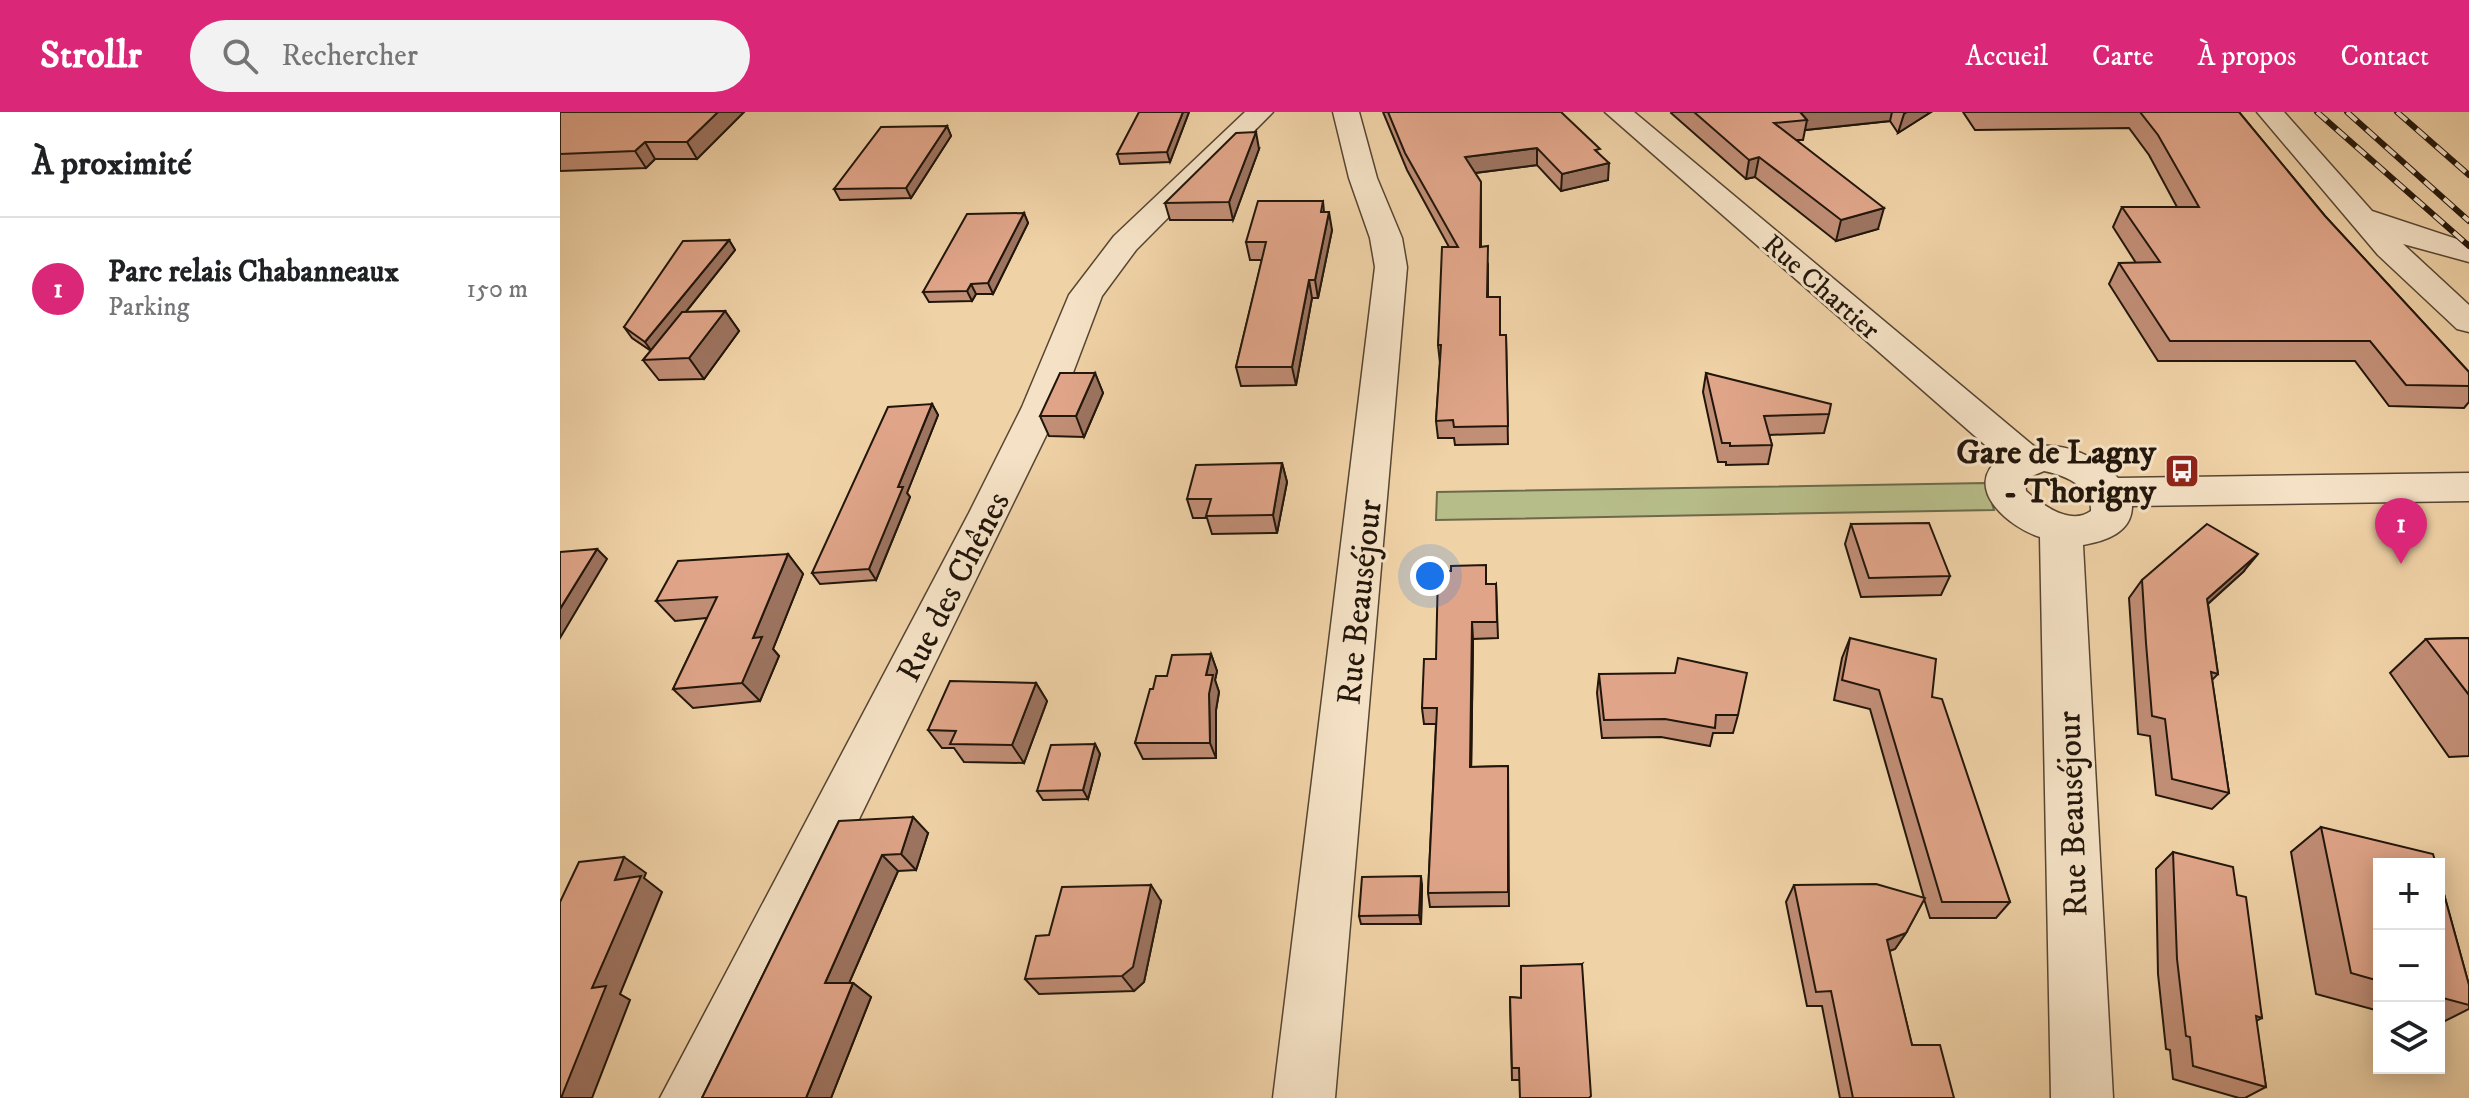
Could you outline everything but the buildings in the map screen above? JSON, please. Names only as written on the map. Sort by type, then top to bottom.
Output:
[{"type":"street","name":"Rue des Chênes","points":[[691,1098],[1041,407],[1086,295],[1134,232],[1260,112]]},
{"type":"street","name":"Rue Beauséjour","points":[[1304,1098],[1391,267],[1386,238],[1363,178],[1346,112]]},
{"type":"street","name":"Rue Chartier","points":[[1618,112],[2026,460]]},
{"type":"street","points":[[2270,112],[2427,286],[2466,319]]},
{"type":"street","points":[[2359,213],[2409,236],[2465,254]]},
{"type":"street","points":[[2044,458],[2082,468],[2098,479],[2108,492],[2113,503],[2112,514],[2105,523],[2093,528],[2061,529],[2038,522],[2020,511],[2007,496],[2003,484],[2006,473],[2014,465],[2044,458]]},
{"type":"street","points":[[2108,492],[2469,487]]},
{"type":"street","name":"Rue Beauséjour","points":[[2061,529],[2082,1098]]},
{"type":"green space","points":[[1986,483],[1994,510],[1436,520],[1437,492]]},
{"type":"railway","points":[[2317,112],[2469,246]]},
{"type":"railway","points":[[2347,112],[2469,221]]},
{"type":"railway","points":[[2397,112],[2469,175]]},
{"type":"place","name":"Gare de Lagny - Thorigny","points":[[2182,471]]},
{"type":"place","name":"Parc relais Chabanneaux","points":[[2401,564]]}]
